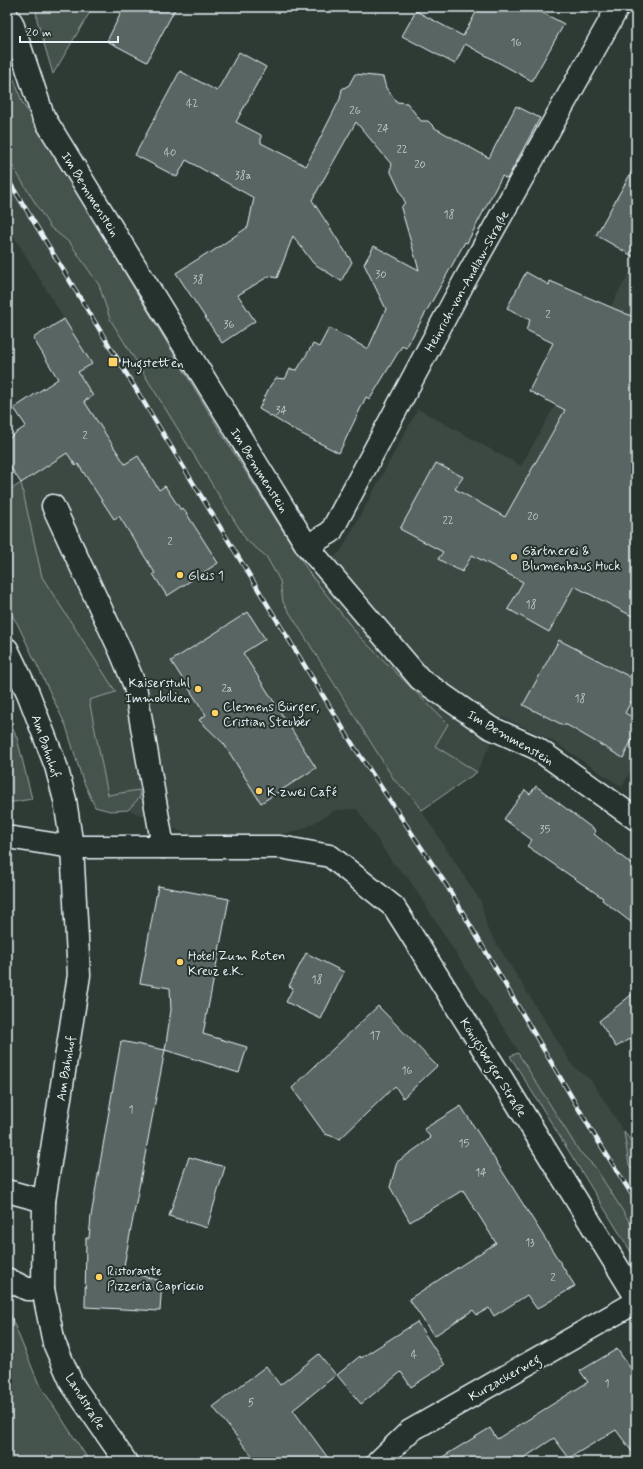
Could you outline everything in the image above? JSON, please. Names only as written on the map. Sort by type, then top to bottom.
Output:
[{"type":"street","name":"Heinrich-von-Andlaw-Straße","points":[[307,546],[331,532],[465,280],[618,7]]},
{"type":"street","name":"Im Bemmenstein","points":[[7,16],[12,23],[43,116],[307,546],[420,679],[489,727],[536,748],[636,819]]},
{"type":"street","points":[[7,837],[72,847],[163,847],[135,686],[121,652],[53,506]]},
{"type":"street","name":"Am Bahnhof","points":[[7,649],[28,693],[56,766],[65,800],[72,847],[79,975],[44,1201],[42,1289]]},
{"type":"street","name":"Königsberger Straße","points":[[163,847],[280,847],[330,856],[394,907],[636,1297]]},
{"type":"street","points":[[7,1191],[44,1201]]},
{"type":"street","points":[[7,1279],[27,1289],[42,1289]]},
{"type":"street","name":"Landstraße","points":[[42,1289],[54,1343],[72,1384],[126,1462]]},
{"type":"street","name":"Kurzackerweg","points":[[378,1462],[410,1431],[636,1302]]},
{"type":"shaded area","points":[[36,7],[93,7],[53,74],[37,20]]},
{"type":"shaded area","points":[[7,65],[16,84],[22,102],[225,439],[311,575],[359,636],[448,724],[435,746],[477,772],[422,810],[412,796],[395,781],[283,602],[280,581],[266,556],[247,541],[110,319],[99,285],[70,243],[50,227],[7,157]]},
{"type":"shaded area","points":[[7,157],[50,227],[70,243],[99,285],[110,319],[247,541],[266,556],[280,581],[283,603],[395,781],[412,796],[481,902],[487,928],[573,1066],[591,1080],[624,1132],[629,1165],[636,1175],[636,1232],[595,1167],[579,1152],[517,1049],[408,878],[392,862],[357,809],[336,810],[303,829],[260,839],[190,835],[128,810],[133,803],[108,795],[89,700],[116,692],[42,577],[21,483],[7,462],[7,439],[26,427],[14,408],[34,395],[59,432],[61,383],[33,338],[64,319],[10,230],[7,232]]},
{"type":"shaded area","points":[[636,261],[636,760],[622,787],[553,741],[503,717],[477,772],[434,746],[448,724],[358,636],[311,575],[341,551],[418,409],[521,466]]},
{"type":"shaded area","points":[[21,483],[42,577],[116,692],[89,700],[108,795],[139,790],[140,797],[128,810],[110,811],[95,807],[82,778],[66,726],[18,625],[7,607],[7,492]]},
{"type":"shaded area","points":[[7,716],[17,738],[32,799],[7,803]]},
{"type":"shaded area","points":[[518,1053],[579,1151],[595,1167],[636,1232],[636,1260],[510,1056]]},
{"type":"shaded area","points":[[624,1132],[636,1147],[636,1175],[629,1165]]},
{"type":"shaded area","points":[[7,1307],[38,1382],[90,1462],[7,1462]]},
{"type":"building","points":[[124,7],[176,7],[147,62],[107,41]]},
{"type":"building","points":[[479,7],[532,7],[564,24],[532,81],[465,44],[455,64],[402,36],[416,11],[463,36]]},
{"type":"building","points":[[239,52],[266,67],[236,122],[261,135],[261,143],[306,166],[340,99],[342,89],[349,85],[355,74],[383,77],[386,88],[397,102],[407,103],[421,121],[428,121],[435,128],[489,158],[516,106],[540,118],[507,179],[502,176],[467,243],[465,242],[406,348],[402,346],[370,399],[366,397],[339,453],[296,431],[259,409],[270,386],[276,378],[285,379],[290,369],[297,370],[313,344],[319,347],[329,328],[368,349],[386,309],[364,264],[374,246],[419,270],[401,208],[405,202],[390,170],[392,165],[356,122],[312,200],[352,262],[341,281],[313,263],[293,236],[277,278],[269,276],[238,295],[255,321],[222,343],[176,273],[209,252],[210,253],[248,227],[254,198],[186,160],[177,177],[135,155],[180,71],[217,91]]},
{"type":"building","points":[[636,164],[636,258],[596,235]]},
{"type":"building","points":[[526,272],[549,285],[550,281],[636,318],[636,618],[574,586],[549,632],[508,609],[523,582],[472,555],[462,572],[438,559],[443,552],[400,529],[436,463],[463,477],[455,489],[505,517],[565,410],[529,391],[553,343],[526,330],[530,320],[507,308]]},
{"type":"building","points":[[64,319],[92,364],[78,372],[93,396],[84,401],[125,464],[138,456],[159,490],[165,486],[181,510],[183,508],[218,563],[167,596],[153,574],[155,573],[119,516],[114,519],[78,464],[76,466],[67,453],[21,483],[7,462],[7,439],[26,426],[14,408],[58,379],[33,338]]},
{"type":"building","points":[[248,612],[265,639],[243,653],[316,768],[261,803],[224,744],[199,720],[206,715],[171,661]]},
{"type":"building","points":[[559,640],[636,680],[636,692],[625,713],[636,719],[636,732],[623,758],[567,725],[563,725],[523,705]]},
{"type":"building","points":[[536,786],[596,831],[594,834],[636,868],[636,926],[602,900],[603,898],[527,846],[532,840],[504,819],[525,790],[530,794]]},
{"type":"building","name":"Hotel Zum Roten Kreuz e.K.","points":[[158,886],[229,899],[203,1034],[247,1047],[239,1073],[165,1050],[171,1010],[170,988],[140,983]]},
{"type":"building","points":[[306,953],[344,972],[321,1019],[286,1002],[293,988],[289,986]]},
{"type":"building","points":[[636,991],[636,1035],[616,1047],[599,1021]]},
{"type":"building","points":[[378,1006],[437,1066],[403,1098],[395,1086],[340,1139],[325,1134],[292,1088]]},
{"type":"building","points":[[121,1041],[165,1050],[123,1271],[162,1281],[160,1311],[85,1307],[86,1238],[89,1238],[91,1216]]},
{"type":"building","points":[[461,1106],[575,1286],[537,1309],[527,1295],[494,1316],[489,1308],[477,1315],[473,1310],[434,1336],[409,1299],[496,1243],[463,1190],[410,1222],[390,1187],[397,1162],[431,1138],[424,1129]]},
{"type":"building","points":[[189,1157],[225,1167],[207,1228],[169,1216]]},
{"type":"building","points":[[417,1322],[445,1365],[411,1387],[401,1372],[361,1404],[337,1375],[360,1356],[361,1358]]},
{"type":"building","points":[[617,1349],[636,1376],[636,1457],[616,1430],[569,1458],[554,1438],[518,1462],[434,1462],[490,1428],[497,1439],[588,1382],[580,1371]]},
{"type":"building","points":[[319,1354],[336,1375],[293,1410],[331,1462],[257,1462],[213,1407],[266,1366],[280,1385]]},
{"type":"railway","points":[[7,178],[355,748],[447,886],[593,1133],[636,1201]]},
{"type":"place","name":"Hugstetten","points":[[113,362]]},
{"type":"place","name":"Gärtnerei & Blumenhaus Huck","points":[[514,557]]},
{"type":"place","name":"Gleis 1","points":[[180,575]]},
{"type":"place","name":"Kaiserstuhl Immobilien","points":[[198,689]]},
{"type":"place","name":"Clemens Bürger, Cristian Steuber","points":[[215,713]]},
{"type":"place","name":"K zwei Café","points":[[259,791]]},
{"type":"place","name":"Hotel Zum Roten Kreuz e.K.","points":[[180,962]]},
{"type":"place","name":"Ristorante Pizzeria Capriccio","points":[[99,1277]]}]
